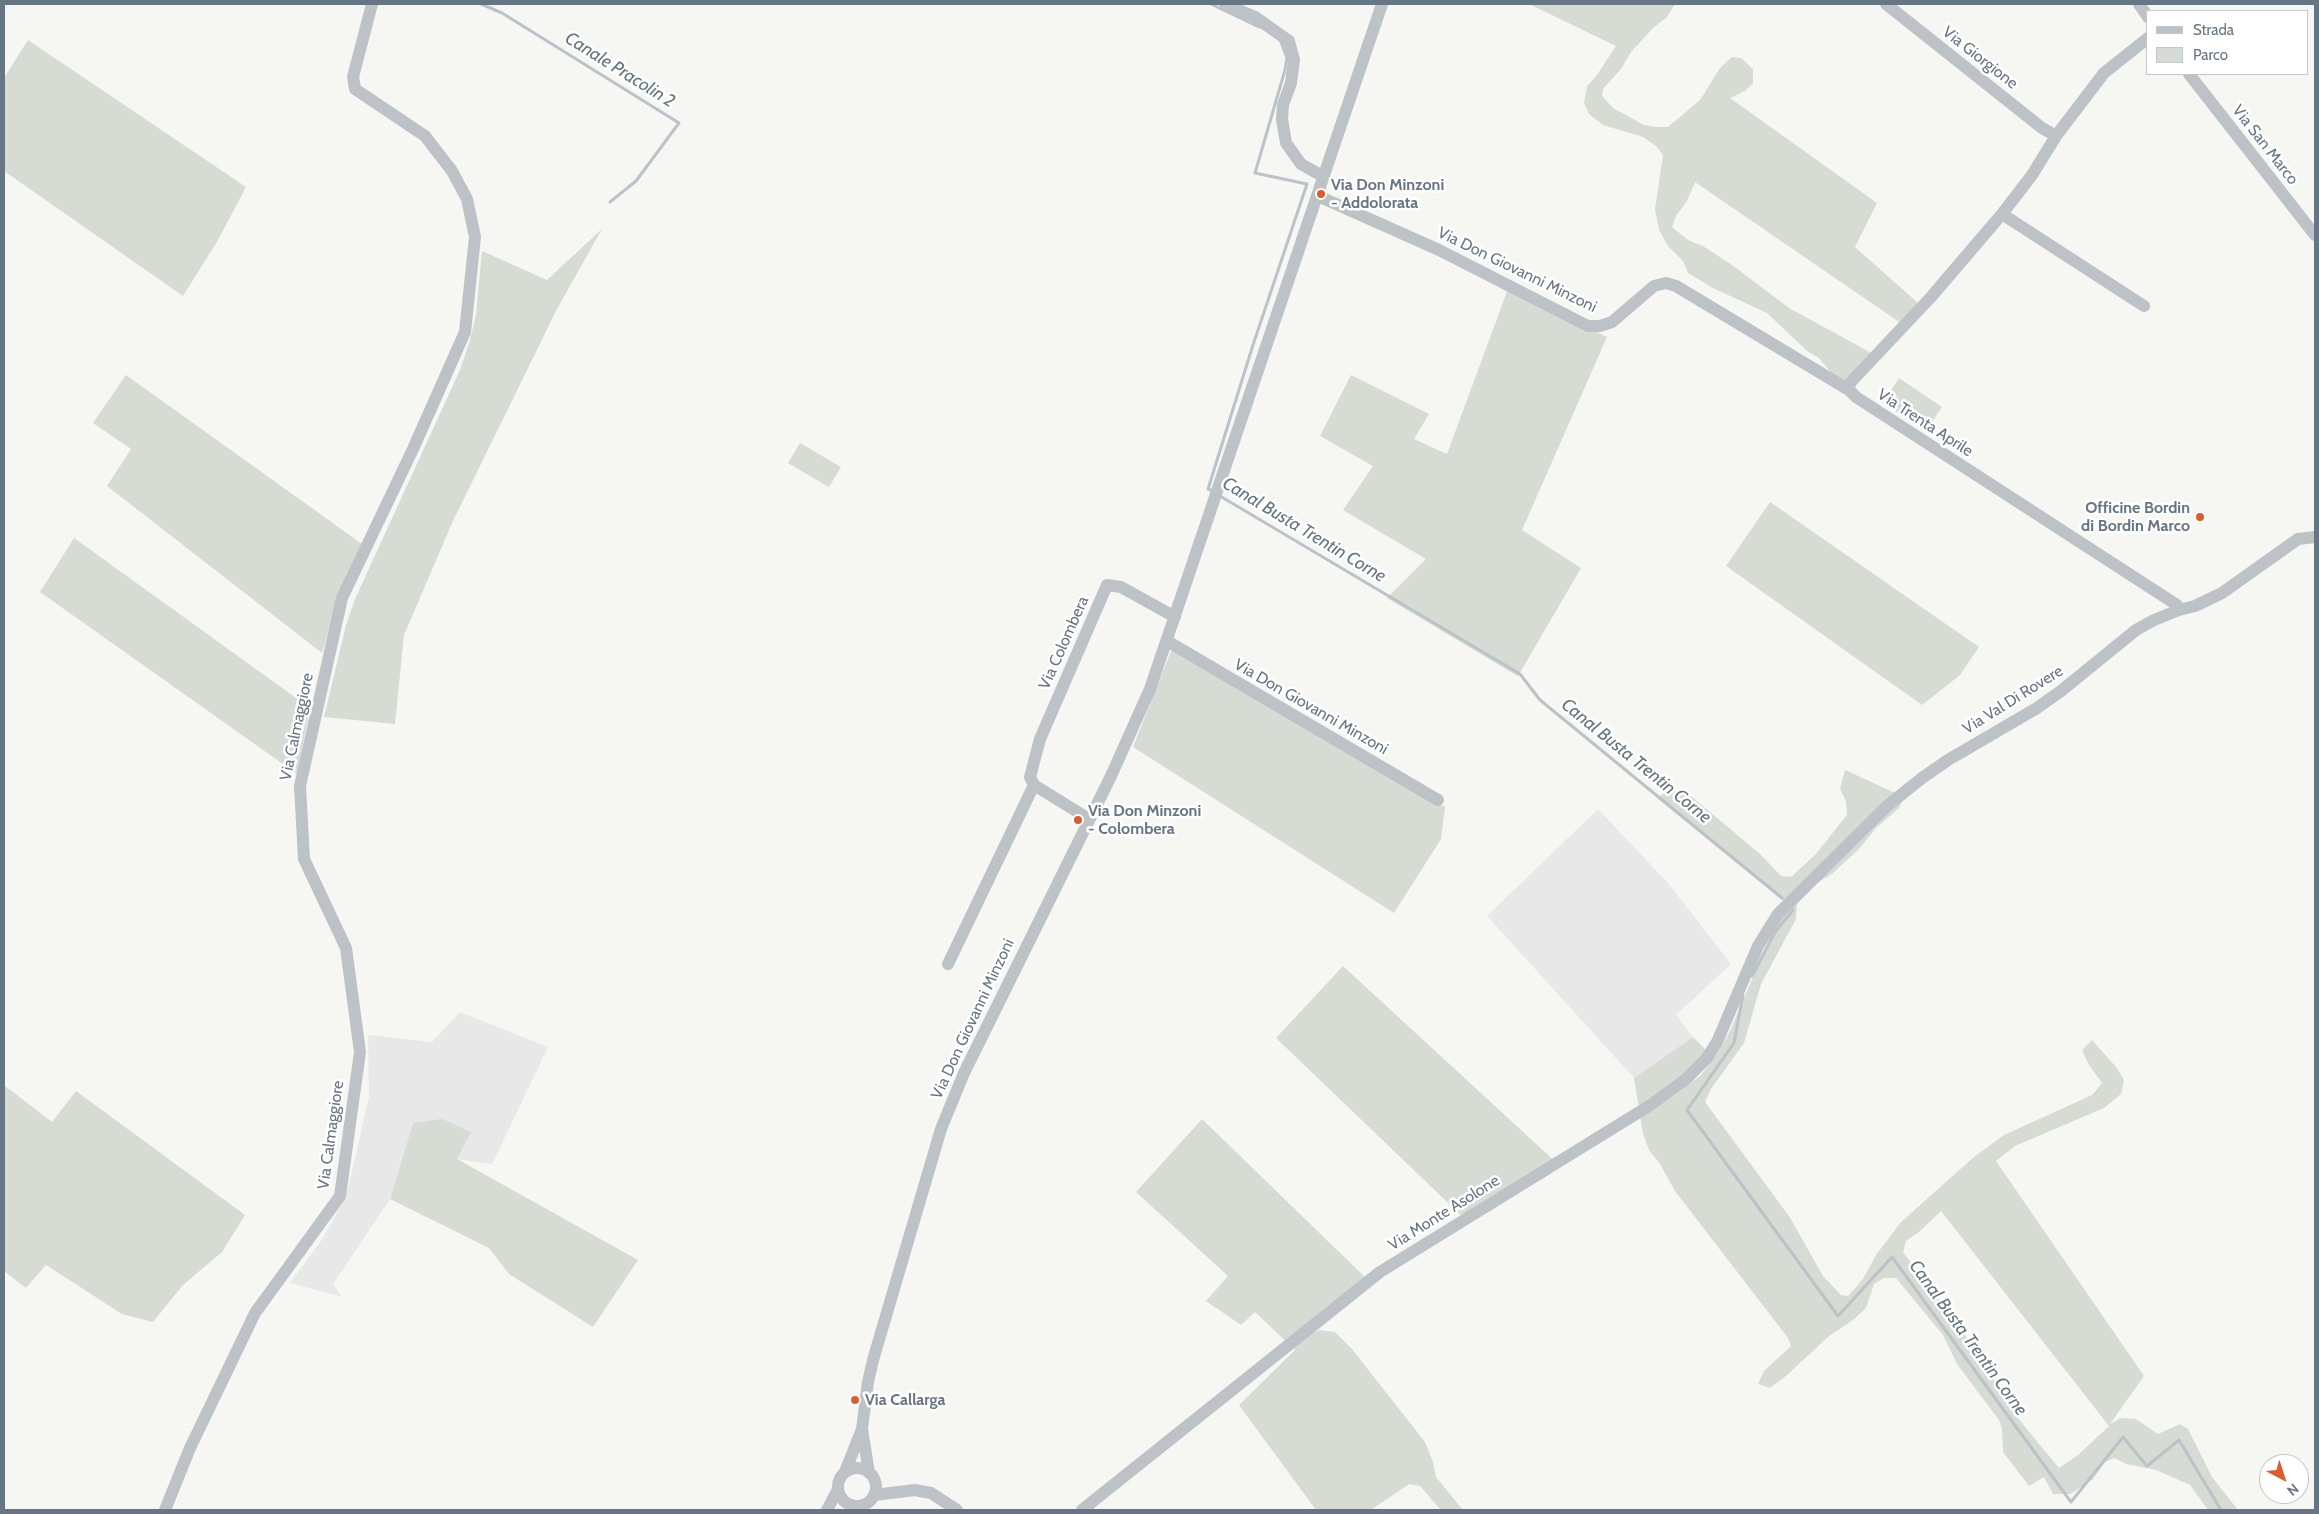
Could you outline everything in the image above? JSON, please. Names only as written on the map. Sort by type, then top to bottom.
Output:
[{"type":"street","name":"Via Calmaggiore","points":[[165,1510],[190,1448],[255,1313],[340,1196],[360,1052],[346,948],[304,859],[300,786],[342,598],[413,449],[465,332],[475,237],[466,200],[452,171],[425,136],[355,89],[353,77],[372,4]]},
{"type":"street","points":[[1226,4],[1255,17],[1289,42],[1294,60],[1291,83],[1283,105],[1282,119],[1286,143],[1301,164],[1324,176]]},
{"type":"street","name":"Via Don Giovanni Minzoni","points":[[862,1429],[873,1360],[941,1129],[986,1025],[1132,732],[1167,641],[1231,446],[1318,196],[1382,4]]},
{"type":"street","name":"Via Giorgione","points":[[1886,4],[2042,128],[2056,136]]},
{"type":"street","points":[[1849,390],[1850,383],[1931,296],[2002,214],[2032,175],[2056,136],[2104,74],[2146,40]]},
{"type":"street","name":"Via San Marco","points":[[2190,75],[2315,235]]},
{"type":"street","name":"Via Don Giovanni Minzoni","points":[[1318,196],[1440,250],[1588,326],[1600,326],[1612,322],[1654,286],[1666,283],[1676,286],[1849,390]]},
{"type":"street","points":[[2002,214],[2144,306]]},
{"type":"street","name":"Via Trenta Aprile","points":[[1849,390],[1856,397],[2177,605],[2178,610]]},
{"type":"street","name":"Via Val Di Rovere","points":[[1778,914],[1887,806],[1922,778],[1948,760],[2037,708],[2136,630],[2178,610],[2195,606],[2222,593],[2298,539],[2315,538]]},
{"type":"street","name":"Via Colombera","points":[[948,964],[1034,785],[1030,778],[1040,739],[1107,585],[1122,588],[1175,617]]},
{"type":"street","name":"Via Don Giovanni Minzoni","points":[[1167,641],[1438,800]]},
{"type":"street","points":[[1034,785],[1090,819]]},
{"type":"street","name":"Via Monte Asolone","points":[[1082,1510],[1342,1300],[1380,1272],[1649,1106],[1685,1080],[1707,1058],[1717,1042],[1758,946],[1778,914]]},
{"type":"street","points":[[862,1429],[837,1484],[840,1497],[851,1508],[862,1506],[873,1498],[897,1491],[914,1490],[931,1493],[957,1510]]},
{"type":"street","points":[[862,1429],[873,1498]]},
{"type":"street","points":[[844,1472],[857,1468],[869,1473]]},
{"type":"street","points":[[827,1510],[838,1491]]},
{"type":"shaded area","points":[[1598,809],[1668,883],[1731,964],[1676,1015],[1693,1037],[1634,1078],[1487,916]]},
{"type":"shaded area","points":[[460,1012],[548,1047],[492,1164],[457,1159],[470,1132],[413,1123],[390,1199],[333,1284],[342,1297],[290,1283],[321,1241],[335,1217],[349,1185],[369,1097],[368,1035],[432,1042]]},
{"type":"green space","points":[[1529,4],[1675,4],[1667,17],[1653,28],[1631,52],[1621,69],[1603,89],[1602,96],[1613,108],[1644,125],[1668,127],[1700,100],[1720,68],[1732,57],[1741,58],[1753,69],[1753,83],[1745,91],[1730,98],[1877,203],[1855,247],[1918,303],[1902,324],[1695,182],[1687,201],[1676,216],[1672,227],[1688,240],[1703,246],[1732,265],[1789,308],[1875,355],[1843,387],[1819,358],[1807,351],[1767,313],[1713,288],[1688,273],[1683,261],[1668,246],[1659,230],[1655,209],[1663,155],[1656,146],[1643,137],[1603,125],[1589,114],[1584,103],[1587,86],[1597,75],[1616,46]]},
{"type":"green space","points":[[28,40],[246,187],[218,240],[183,296],[4,171],[4,78]]},
{"type":"green space","points":[[602,229],[557,309],[452,523],[404,635],[395,724],[324,717],[346,625],[355,599],[460,370],[476,314],[482,251],[547,280]]},
{"type":"green space","points":[[1508,289],[1607,337],[1522,530],[1581,568],[1519,677],[1387,598],[1426,559],[1343,510],[1373,466],[1320,436],[1351,375],[1429,414],[1414,439],[1447,454]]},
{"type":"green space","points":[[126,375],[362,544],[340,593],[322,653],[107,486],[131,449],[93,423]]},
{"type":"green space","points":[[1899,378],[1942,407],[1926,431],[1883,403]]},
{"type":"green space","points":[[800,443],[841,467],[829,487],[788,463]]},
{"type":"green space","points":[[1770,502],[1979,647],[1960,675],[1922,705],[1726,566]]},
{"type":"green space","points":[[74,538],[310,708],[297,774],[40,592]]},
{"type":"green space","points":[[1171,651],[1227,676],[1445,807],[1441,839],[1394,913],[1133,747]]},
{"type":"green space","points":[[1845,770],[1904,797],[1899,808],[1876,828],[1859,849],[1832,874],[1810,887],[1797,901],[1796,919],[1761,984],[1744,1043],[1711,1089],[1705,1102],[1789,1216],[1823,1276],[1841,1295],[1848,1296],[1863,1279],[1876,1255],[1901,1222],[1974,1157],[2004,1135],[2092,1095],[2102,1083],[2089,1065],[2082,1050],[2092,1040],[2117,1068],[2124,1080],[2121,1094],[2104,1108],[2015,1146],[1996,1161],[2144,1376],[2110,1424],[2121,1418],[2136,1419],[2158,1434],[2180,1424],[2188,1429],[2212,1477],[2238,1510],[2208,1510],[2190,1485],[2156,1470],[2126,1464],[2114,1458],[2105,1462],[2093,1479],[2071,1494],[2053,1494],[2044,1477],[2029,1486],[2003,1452],[2002,1429],[1999,1420],[1957,1364],[1943,1335],[1896,1278],[1884,1278],[1874,1284],[1866,1308],[1853,1320],[1829,1336],[1786,1376],[1770,1388],[1758,1384],[1764,1371],[1791,1346],[1788,1338],[1675,1191],[1660,1164],[1649,1150],[1643,1134],[1634,1078],[1693,1037],[1708,1052],[1694,1067],[1661,1092],[1671,1098],[1701,1075],[1718,1053],[1731,1029],[1764,951],[1780,921],[1791,907],[1657,798],[1667,791],[1685,791],[1760,854],[1781,876],[1791,877],[1815,855],[1847,815],[1846,801],[1840,789]],"holes":[[[1941,1211],[2109,1426],[2078,1455],[2059,1468],[2012,1411],[1977,1351],[1903,1252],[1906,1241],[1919,1232]]]},
{"type":"green space","points":[[1343,966],[1560,1166],[1468,1222],[1276,1038]]},
{"type":"green space","points":[[4,1085],[52,1122],[76,1091],[245,1215],[222,1252],[183,1285],[153,1322],[122,1314],[46,1265],[26,1288],[4,1271]]},
{"type":"green space","points":[[442,1119],[471,1132],[457,1159],[638,1260],[593,1327],[509,1274],[489,1248],[390,1199],[413,1123]]},
{"type":"green space","points":[[1202,1119],[1369,1281],[1307,1336],[1319,1330],[1335,1332],[1352,1349],[1425,1442],[1433,1462],[1436,1477],[1463,1510],[1441,1510],[1420,1486],[1409,1484],[1371,1510],[1316,1510],[1239,1405],[1295,1350],[1255,1312],[1241,1325],[1206,1301],[1228,1276],[1136,1192]]},
{"type":"waterway","name":"Canale Pracolin 2","points":[[481,4],[502,13],[679,123],[636,181],[610,202]]},
{"type":"waterway","name":"Canal Busta Trentin Corne","points":[[1211,4],[1259,27]]},
{"type":"waterway","name":"Canal Busta Trentin Corne","points":[[1213,491],[1208,489],[1253,345],[1307,184],[1255,173],[1285,70],[1287,58],[1281,42]]},
{"type":"waterway","name":"Canal Busta Trentin Corne","points":[[1220,496],[1520,674],[1540,700],[1782,898]]},
{"type":"waterway","name":"Canal Busta Trentin Corne","points":[[1752,976],[1775,932],[1793,910]]},
{"type":"waterway","name":"Canal Busta Trentin Corne","points":[[1743,995],[1734,1043],[1687,1110],[1838,1316],[1892,1257],[2071,1502],[2123,1437],[2147,1466],[2179,1440],[2221,1510]]},
{"type":"place","name":"Via Don Minzoni - Addolorata","points":[[1321,194]]},
{"type":"place","name":"Officine Bordin di Bordin Marco","points":[[2200,517]]},
{"type":"place","name":"Via Don Minzoni - Colombera","points":[[1078,820]]},
{"type":"place","name":"Via Callarga","points":[[855,1400]]}]
